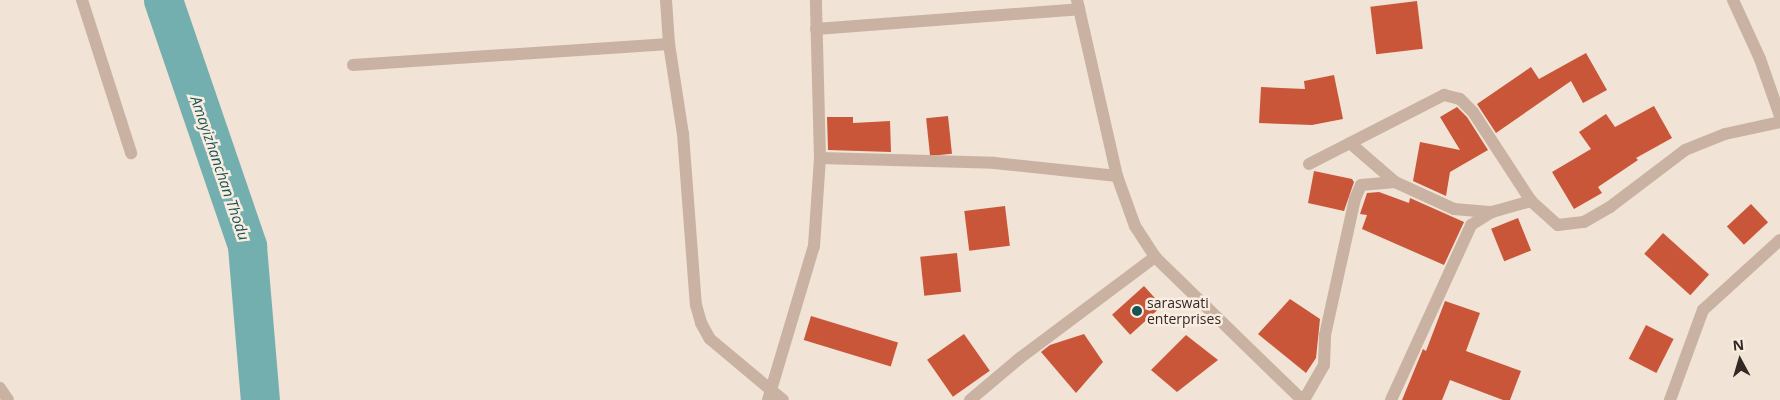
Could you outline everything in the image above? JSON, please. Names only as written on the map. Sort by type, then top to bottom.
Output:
[{"type":"street","points":[[82,0],[131,153]]},
{"type":"street","points":[[666,0],[669,44],[683,134],[696,305],[710,339],[769,394],[783,400]]},
{"type":"street","points":[[769,394],[814,246],[820,158],[816,0]]},
{"type":"street","points":[[1733,0],[1760,59],[1780,116]]},
{"type":"street","points":[[816,29],[1078,4],[1117,176],[1135,226],[1154,257],[1204,302],[1303,400],[1324,365],[1325,335],[1355,200],[1361,185],[1395,182]]},
{"type":"street","points":[[353,66],[669,44]]},
{"type":"street","points":[[1309,164],[1444,95],[1460,99],[1473,112],[1531,201],[1558,225],[1584,222],[1610,207],[1685,150],[1724,134],[1780,122]]},
{"type":"street","points":[[1350,143],[1395,182],[1454,209],[1492,212]]},
{"type":"street","points":[[820,158],[994,163],[1117,176]]},
{"type":"street","points":[[1391,400],[1471,226],[1492,212],[1531,201]]},
{"type":"street","points":[[1670,400],[1703,310],[1780,240]]},
{"type":"street","points":[[970,400],[1020,358],[1154,257]]},
{"type":"street","points":[[0,388],[8,400]]},
{"type":"building","points":[[1417,1],[1423,49],[1376,54],[1370,7]]},
{"type":"building","points":[[1586,53],[1607,90],[1583,103],[1571,81],[1496,133],[1477,104],[1531,67],[1539,79]]},
{"type":"building","points":[[1334,75],[1343,119],[1312,125],[1259,123],[1261,87],[1305,89],[1304,81]]},
{"type":"building","points":[[1654,106],[1672,138],[1636,158],[1638,160],[1598,187],[1602,193],[1574,209],[1552,172],[1591,149],[1579,132],[1606,114],[1615,127]]},
{"type":"building","points":[[1457,107],[1467,117],[1488,150],[1450,172],[1446,196],[1413,181],[1420,142],[1460,150],[1440,117]]},
{"type":"building","points":[[948,116],[952,154],[930,156],[926,118]]},
{"type":"building","points":[[827,117],[853,117],[853,123],[890,121],[891,152],[828,150]]},
{"type":"building","points":[[1314,171],[1352,179],[1354,182],[1344,211],[1308,203]]},
{"type":"building","points":[[1379,192],[1409,203],[1410,198],[1464,222],[1444,265],[1362,229],[1367,215],[1360,214],[1367,193]]},
{"type":"building","points":[[1751,204],[1768,222],[1744,245],[1727,227]]},
{"type":"building","points":[[1005,206],[1010,246],[969,251],[964,211]]},
{"type":"building","points":[[1518,218],[1531,250],[1504,261],[1491,229]]},
{"type":"building","points":[[1663,233],[1709,274],[1690,295],[1644,254]]},
{"type":"building","points":[[957,253],[961,292],[924,296],[920,257]]},
{"type":"building","name":"saraswati enterprises","points":[[1144,286],[1162,306],[1130,335],[1112,315]]},
{"type":"building","points":[[1290,299],[1320,319],[1316,358],[1306,373],[1258,334]]},
{"type":"building","points":[[1445,301],[1480,313],[1466,351],[1521,371],[1510,400],[1503,400],[1450,380],[1442,400],[1402,400],[1423,349],[1426,351]]},
{"type":"building","points":[[811,316],[898,343],[891,367],[804,340]]},
{"type":"building","points":[[1646,325],[1674,339],[1656,373],[1629,359]]},
{"type":"building","points":[[964,334],[990,371],[953,397],[927,360]]},
{"type":"building","points":[[1084,334],[1103,362],[1076,393],[1041,352],[1050,345]]},
{"type":"building","points":[[1186,335],[1218,360],[1177,392],[1151,370]]},
{"type":"waterway","name":"Amayizhanchan Thodu","points":[[163,0],[247,246],[260,400]]},
{"type":"place","name":"saraswati enterprises","points":[[1137,311]]}]
